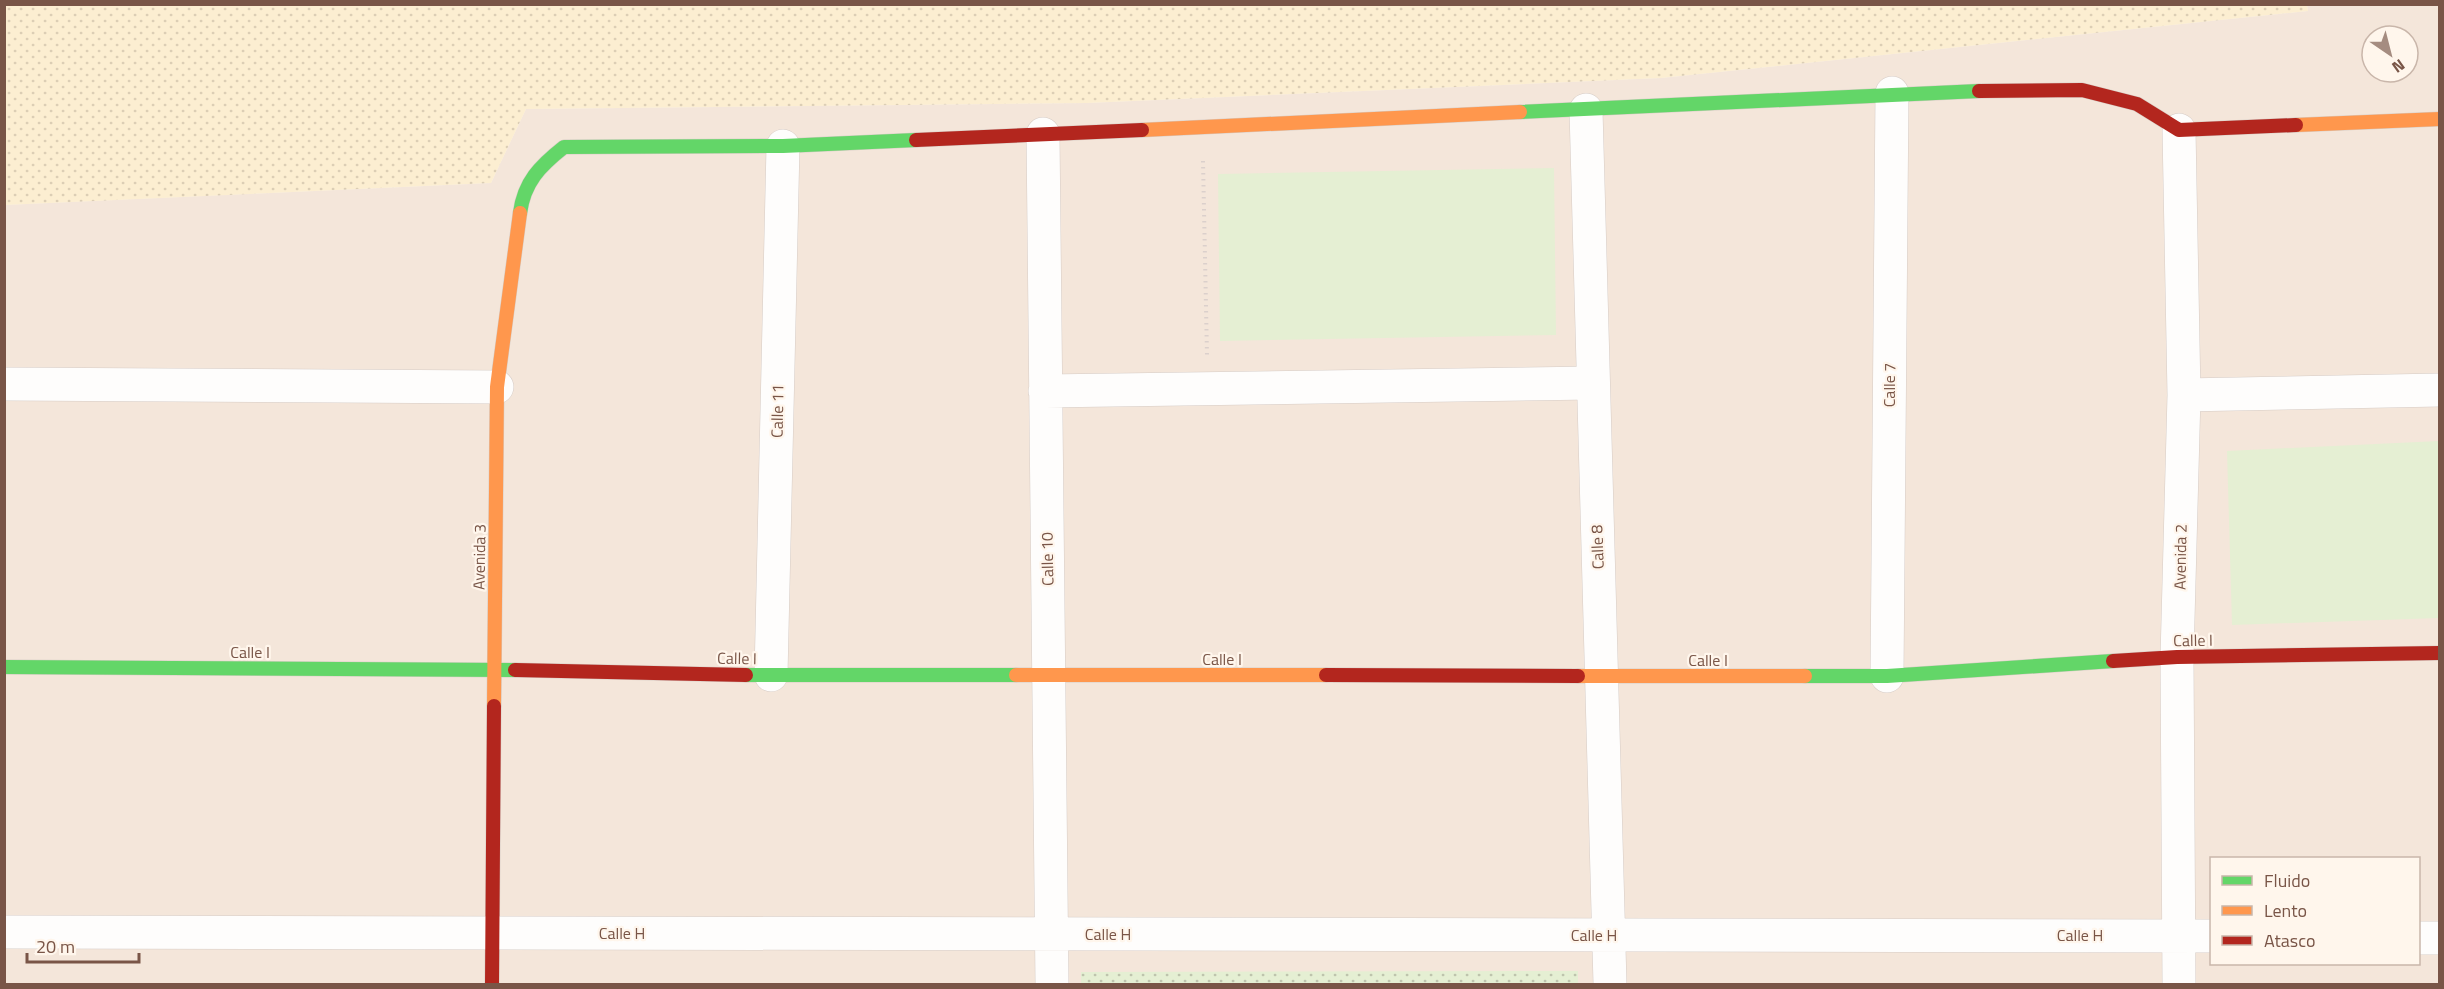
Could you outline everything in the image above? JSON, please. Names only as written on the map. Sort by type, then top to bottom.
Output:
[{"type":"street","points":[[783,147],[1586,110],[1892,93],[2082,90],[2137,104],[2179,130],[2439,119]]},
{"type":"street","name":"Calle 7","points":[[1887,676],[1892,93]]},
{"type":"street","name":"Calle 8","points":[[1586,110],[1610,984]]},
{"type":"street","name":"Avenida 2","points":[[2179,130],[2184,395],[2178,657],[2179,984]]},
{"type":"street","name":"Calle 10","points":[[1043,134],[1052,984]]},
{"type":"street","name":"Avenida 3","points":[[492,984],[497,387],[522,198],[540,166],[564,147],[783,147]]},
{"type":"street","name":"Calle 11","points":[[771,675],[783,147]]},
{"type":"street","points":[[1046,391],[1593,383]]},
{"type":"street","points":[[4,384],[497,387]]},
{"type":"street","points":[[2184,395],[2439,390]]},
{"type":"street","name":"Calle I","points":[[4,667],[494,670],[771,675],[1887,676],[2178,657],[2439,653]]},
{"type":"street","name":"Calle H","points":[[4,932],[2210,936]]},
{"type":"street","points":[[2420,938],[2439,938]]},
{"type":"path","points":[[1202,127],[1208,388]]},
{"type":"shaded area","points":[[2307,5],[2439,5],[2439,984],[5,984],[4,205],[491,183],[526,109],[1087,103],[1661,78],[2308,11]]},
{"type":"sand","points":[[2307,4],[2308,11],[1661,78],[1087,103],[526,109],[491,183],[5,205],[5,5]]},
{"type":"green space","points":[[1554,168],[1556,335],[1220,341],[1218,174]]},
{"type":"green space","points":[[2439,441],[2439,618],[2232,625],[2227,451]]},
{"type":"green space","points":[[1578,971],[1578,984],[1081,984],[1081,972]]},
{"type":"traffic: fast","points":[[1520,112],[1979,91]]},
{"type":"traffic: fast","points":[[520,213],[525,192],[534,176],[564,147],[783,146],[916,140]]},
{"type":"traffic: fast","points":[[1805,676],[1887,676],[2113,661]]},
{"type":"traffic: fast","points":[[4,667],[515,670]]},
{"type":"traffic: fast","points":[[746,675],[1016,675]]},
{"type":"traffic: slow","points":[[1142,130],[1520,112]]},
{"type":"traffic: slow","points":[[2296,125],[2440,119]]},
{"type":"traffic: slow","points":[[494,706],[497,387],[520,213]]},
{"type":"traffic: slow","points":[[1016,675],[1326,675]]},
{"type":"traffic: slow","points":[[1578,676],[1805,676]]},
{"type":"traffic: jam","points":[[1979,91],[2082,90],[2137,104],[2179,130],[2296,125]]},
{"type":"traffic: jam","points":[[916,140],[1142,130]]},
{"type":"traffic: jam","points":[[2113,661],[2177,657],[2440,653]]},
{"type":"traffic: jam","points":[[515,670],[746,675]]},
{"type":"traffic: jam","points":[[1326,675],[1578,676]]},
{"type":"traffic: jam","points":[[492,984],[494,706]]}]
